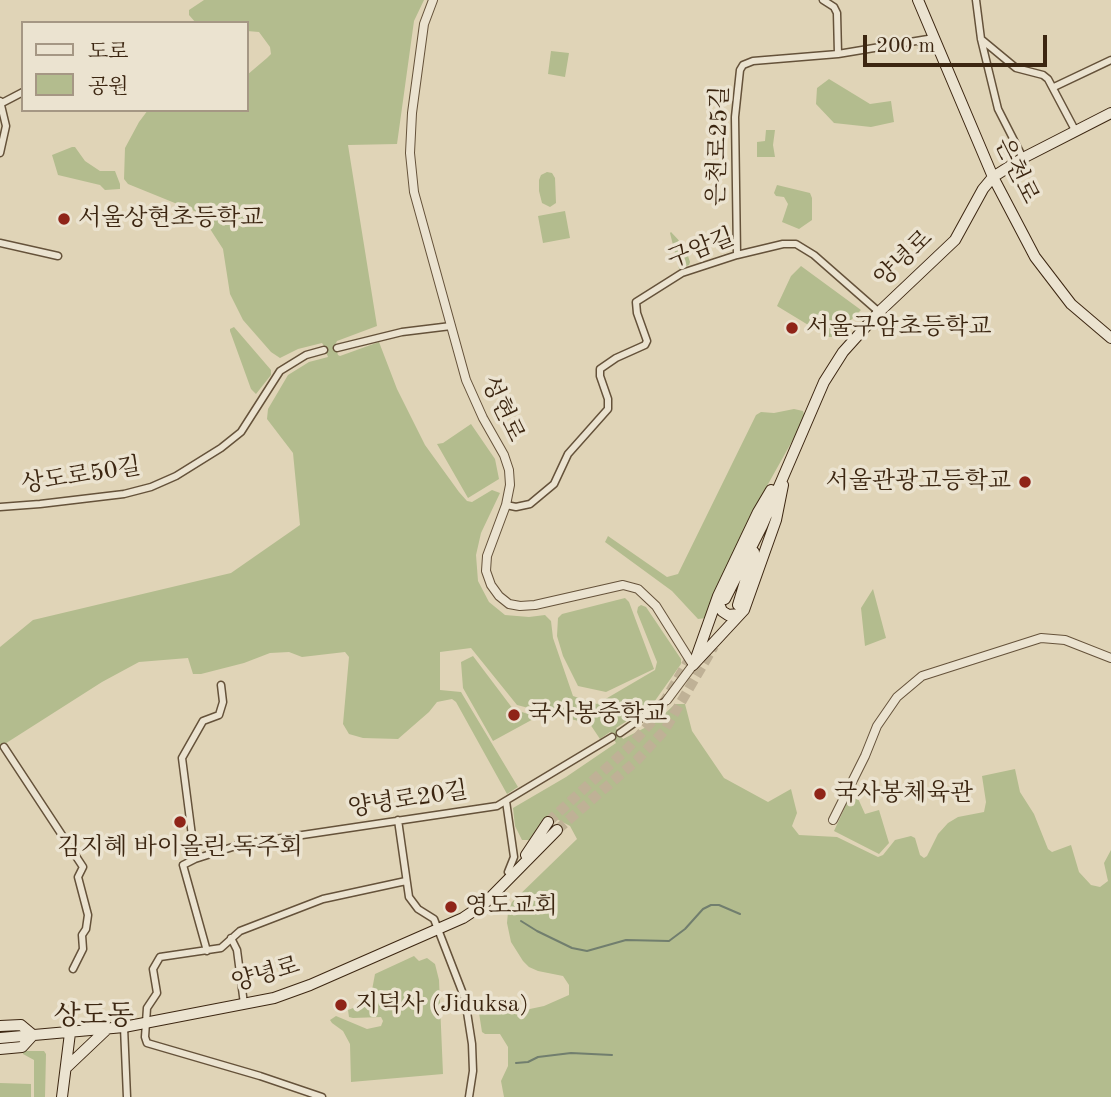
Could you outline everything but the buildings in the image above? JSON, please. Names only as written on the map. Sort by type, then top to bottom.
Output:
[{"type":"main road","name":"은천로","points":[[918,0],[993,177],[1035,257],[1071,304],[1111,338]]},
{"type":"main road","name":"양녕로","points":[[721,600],[762,526],[787,464],[830,372],[843,352],[879,312],[955,240],[993,177],[1023,158],[1111,113]]},
{"type":"main road","points":[[693,665],[758,512],[787,464]]},
{"type":"main road","points":[[721,600],[722,611],[728,615],[739,614],[776,520],[787,464]]},
{"type":"main road","name":"양녕로","points":[[741,608],[762,526]]},
{"type":"main road","points":[[693,665],[741,608]]},
{"type":"main road","name":"양녕로","points":[[511,874],[548,822]]},
{"type":"main road","name":"양녕로","points":[[0,1038],[124,1027],[274,998],[310,985],[439,930],[480,907],[557,830]]},
{"type":"main road","points":[[0,1026],[21,1026],[33,1035],[22,1047],[0,1049]]},
{"type":"main road","points":[[67,1067],[106,1030]]},
{"type":"main road","points":[[62,1097],[70,1032]]},
{"type":"street","name":"성현로","points":[[433,0],[424,24],[412,113],[410,153],[414,192],[467,380],[509,470],[510,485],[506,505],[487,556],[486,570],[491,585],[509,604],[529,606],[623,585],[633,587],[656,606],[693,665]]},
{"type":"street","points":[[823,0],[834,6],[837,13],[838,54]]},
{"type":"street","points":[[976,0],[981,39],[998,109],[1023,158]]},
{"type":"street","name":"은천로25길","points":[[737,254],[735,117],[740,69],[743,65],[750,61],[838,54],[934,38]]},
{"type":"street","points":[[981,39],[1016,68],[1043,75],[1054,87],[1075,130]]},
{"type":"street","points":[[1054,87],[1111,60]]},
{"type":"street","points":[[0,153],[6,126],[0,103],[21,93]]},
{"type":"street","points":[[0,243],[58,256]]},
{"type":"street","name":"구암길","points":[[506,505],[516,508],[530,504],[554,484],[568,454],[608,408],[600,369],[616,358],[645,345],[647,341],[636,302],[682,273],[737,254],[786,244],[799,245],[879,312]]},
{"type":"street","points":[[337,348],[402,332],[451,326]]},
{"type":"street","name":"상도로50길","points":[[0,507],[40,505],[124,494],[150,487],[176,475],[221,448],[241,432],[280,371],[306,355],[324,350]]},
{"type":"street","points":[[833,820],[866,756],[877,726],[897,697],[922,676],[1041,638],[1065,640],[1111,658]]},
{"type":"street","points":[[620,733],[667,700],[693,665]]},
{"type":"street","points":[[207,951],[183,865],[195,859],[182,758],[202,721],[219,715],[223,702],[221,685]]},
{"type":"street","name":"양녕로20길","points":[[195,859],[242,844],[497,806],[612,737]]},
{"type":"street","points":[[4,747],[83,867],[78,877],[88,915],[86,929],[82,935],[83,949],[73,969]]},
{"type":"street","points":[[506,801],[514,857],[511,874]]},
{"type":"street","points":[[398,820],[409,897],[418,909],[434,919],[465,999],[472,1044],[473,1071],[469,1097]]},
{"type":"street","points":[[322,1097],[260,1076],[147,1044],[147,1008],[157,993],[153,969],[160,957],[221,948],[240,931],[323,899],[406,881]]},
{"type":"street","points":[[232,938],[237,950],[244,1004]]},
{"type":"street","points":[[124,1027],[127,1097]]},
{"type":"green space","points":[[204,0],[424,0],[414,21],[397,144],[348,145],[377,326],[337,341],[335,345],[340,356],[379,342],[397,389],[425,445],[459,492],[467,501],[472,502],[492,490],[500,493],[481,533],[476,555],[478,581],[489,602],[505,615],[545,615],[551,621],[553,638],[573,696],[597,704],[655,670],[657,662],[637,612],[641,605],[646,607],[681,659],[681,664],[652,705],[616,728],[623,739],[656,722],[675,704],[685,704],[692,731],[724,778],[768,802],[791,789],[797,813],[792,826],[799,835],[837,837],[878,857],[883,855],[895,840],[911,836],[915,838],[920,855],[924,858],[948,823],[958,817],[984,812],[986,802],[982,776],[1015,769],[1020,792],[1034,814],[1048,849],[1052,852],[1071,845],[1079,872],[1091,885],[1100,887],[1108,881],[1104,863],[1111,850],[1111,1097],[504,1097],[501,1081],[508,1066],[508,1047],[500,1034],[482,1032],[479,1013],[484,1006],[511,1013],[544,1006],[569,995],[569,985],[563,976],[538,971],[523,961],[511,942],[507,923],[512,902],[577,839],[570,826],[551,816],[543,819],[529,840],[522,840],[515,826],[513,808],[616,743],[610,732],[600,739],[590,724],[517,705],[471,648],[440,652],[440,690],[461,692],[518,787],[507,794],[452,699],[437,702],[398,739],[363,738],[349,734],[343,724],[349,657],[345,652],[302,657],[289,652],[270,653],[201,674],[193,674],[188,658],[139,662],[102,682],[0,747],[0,647],[33,620],[231,573],[300,525],[293,453],[267,419],[268,409],[288,375],[309,362],[328,357],[324,346],[322,343],[298,349],[280,358],[271,352],[243,320],[230,294],[223,249],[203,218],[197,212],[128,184],[124,179],[125,148],[146,112],[248,112],[248,74],[271,54],[270,47],[259,32],[248,31],[248,21],[194,21],[189,15],[189,10]]},
{"type":"green space","points":[[551,51],[569,53],[565,77],[548,74]]},
{"type":"green space","points":[[829,79],[870,104],[891,101],[894,122],[871,127],[834,123],[816,104],[817,88]]},
{"type":"green space","points":[[766,130],[775,130],[775,157],[757,157],[757,142],[765,141]]},
{"type":"green space","points":[[75,147],[85,161],[100,171],[115,171],[120,189],[105,190],[100,185],[58,175],[52,155]]},
{"type":"green space","points":[[552,173],[555,178],[556,203],[550,207],[542,203],[539,191],[541,175]]},
{"type":"green space","points":[[777,185],[810,193],[812,220],[799,229],[782,222],[788,204],[784,197],[774,193]]},
{"type":"green space","points":[[565,211],[570,238],[543,243],[538,216]]},
{"type":"green space","points":[[670,233],[685,247],[690,262],[679,269]]},
{"type":"green space","points":[[801,266],[861,310],[834,337],[828,337],[777,306],[791,276]]},
{"type":"green space","points":[[234,327],[271,370],[271,375],[256,394],[251,389],[230,331]]},
{"type":"green space","points":[[794,409],[803,411],[805,418],[753,511],[706,618],[698,619],[672,591],[605,542],[608,536],[667,577],[678,574],[756,415],[761,412],[774,413]]},
{"type":"green space","points":[[471,424],[495,459],[499,479],[468,498],[437,444],[443,443]]},
{"type":"green space","points":[[873,589],[886,638],[865,646],[861,608]]},
{"type":"green space","points":[[625,598],[629,602],[654,669],[606,692],[578,686],[563,656],[557,636],[558,618],[562,614]]},
{"type":"green space","points":[[473,656],[513,709],[537,717],[493,741],[463,688],[461,662]]},
{"type":"green space","points":[[851,794],[856,794],[865,814],[879,810],[889,843],[879,854],[834,831]]},
{"type":"green space","points":[[414,956],[419,961],[427,958],[435,964],[439,980],[443,1074],[351,1082],[350,1044],[343,1031],[330,1020],[336,1016],[367,1029],[381,1026],[381,1017],[353,1018],[349,1017],[348,1010],[379,1002],[378,999],[359,997],[372,990],[375,974]]},
{"type":"green space","points":[[23,1051],[44,1051],[46,1054],[45,1097],[34,1097],[34,1060],[23,1054]]},
{"type":"green space","points":[[0,1083],[31,1084],[31,1097],[0,1097]]},
{"type":"waterway","points":[[521,921],[572,948],[587,951],[626,940],[669,941],[685,929],[703,909],[711,905],[719,905],[740,914]]},
{"type":"waterway","points":[[516,1063],[571,1053],[612,1055]]},
{"type":"tunnel","points":[[557,830],[637,760],[664,731],[714,646]]},
{"type":"tunnel","points":[[548,822],[627,749],[654,719],[693,653]]},
{"type":"place","name":"서울상현초등학교","points":[[64,219]]},
{"type":"place","name":"서울구암초등학교","points":[[792,328]]},
{"type":"place","name":"서울관광고등학교","points":[[1025,482]]},
{"type":"place","name":"국사봉중학교","points":[[514,715]]},
{"type":"place","name":"국사봉체육관","points":[[820,794]]},
{"type":"place","name":"김지혜 바이올린 독주회","points":[[180,822]]},
{"type":"place","name":"영도교회","points":[[451,907]]},
{"type":"place","name":"지덕사 (Jiduksa)","points":[[341,1005]]},
{"type":"district","name":"상도동","points":[[94,1017]]}]
